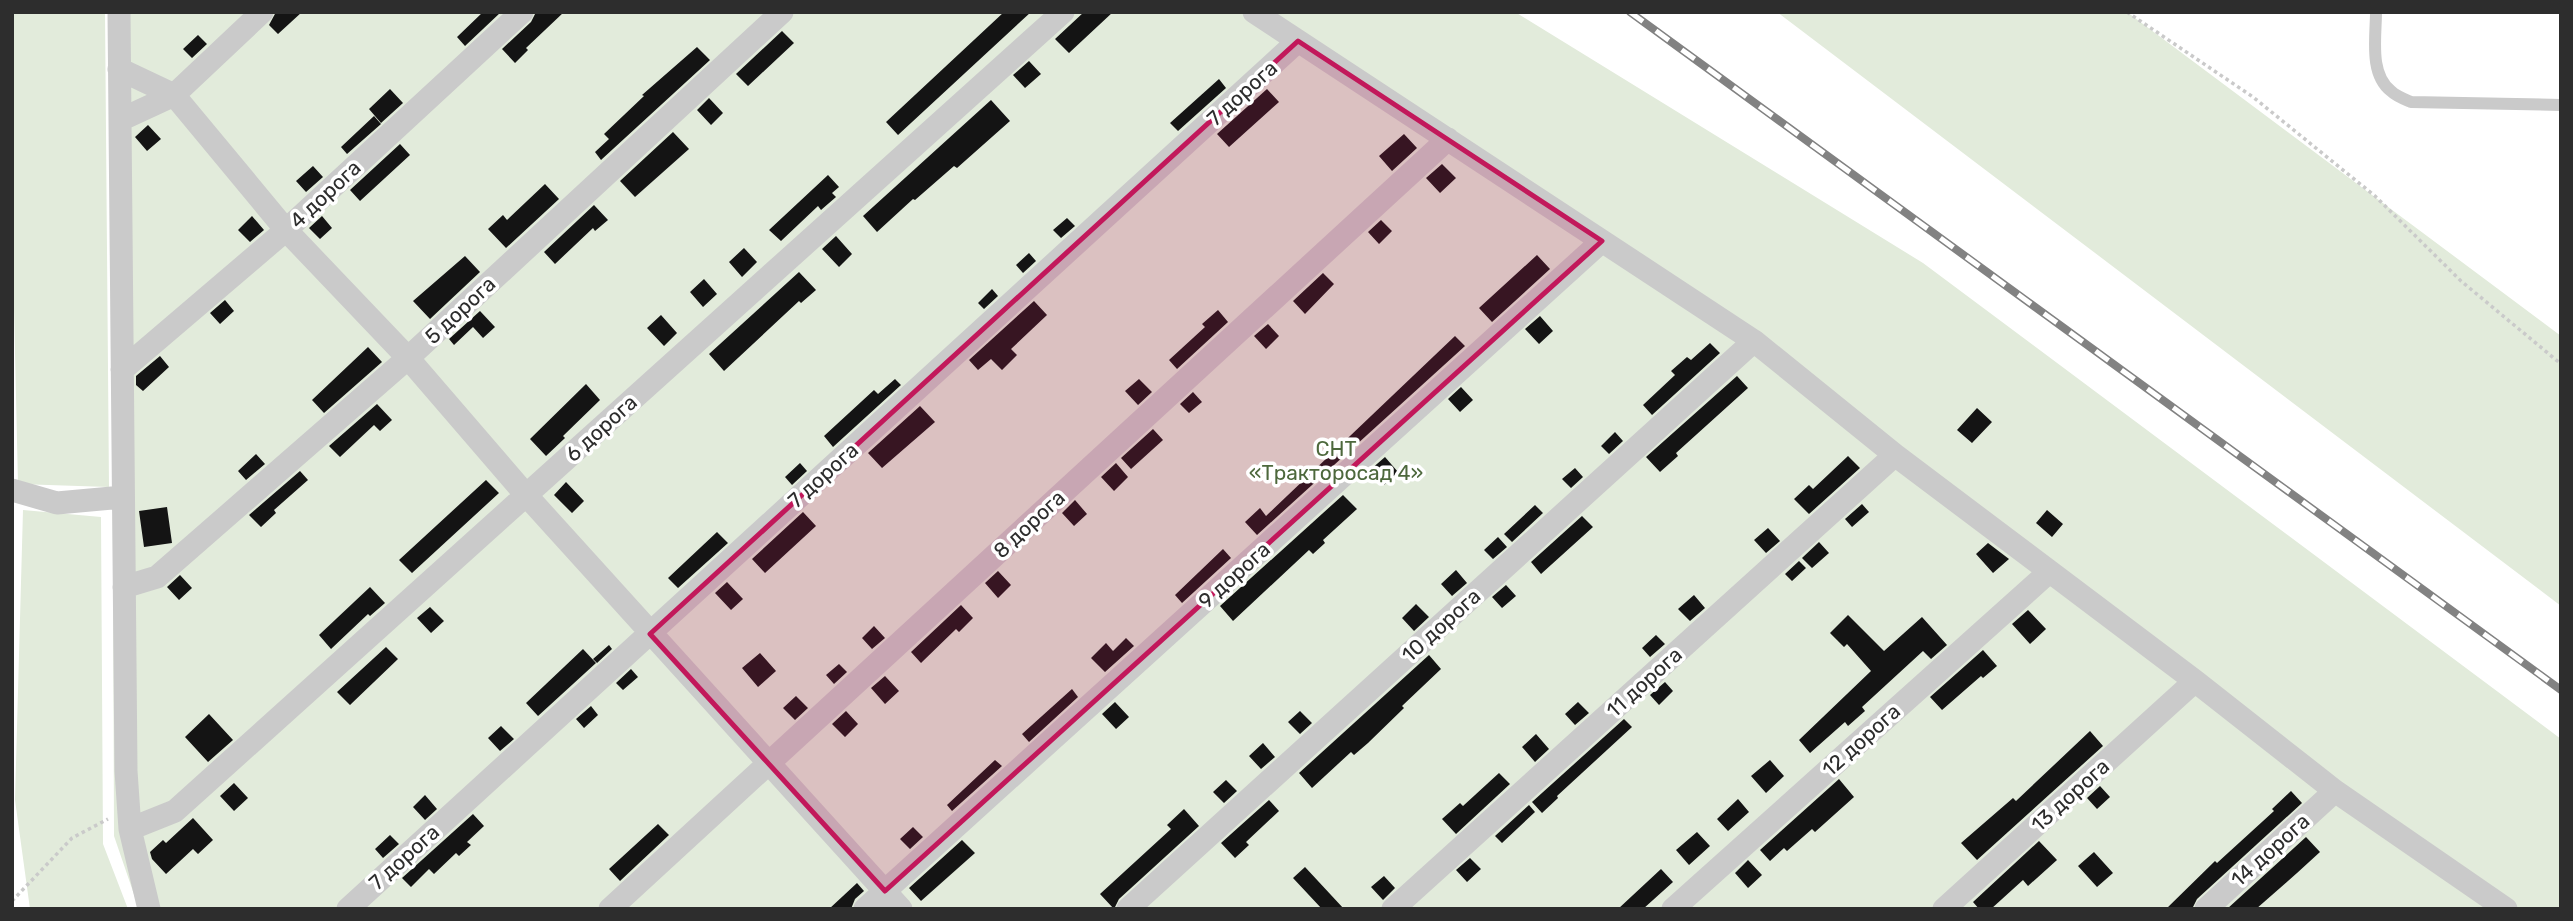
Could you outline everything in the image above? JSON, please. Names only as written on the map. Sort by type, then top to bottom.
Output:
[{"type":"street","points":[[119,12],[124,587],[129,818],[149,909]]},
{"type":"street","points":[[120,120],[174,95],[262,12]]},
{"type":"street","name":"4 дорога","points":[[122,370],[286,230],[522,12]]},
{"type":"street","name":"5 дорога","points":[[124,587],[158,577],[408,358],[782,12]]},
{"type":"street","name":"6 дорога","points":[[129,818],[176,811],[1063,12]]},
{"type":"street","points":[[1254,12],[1754,341],[1895,455],[2195,681],[2475,901],[2506,909]]},
{"type":"street","name":"7 дорога","points":[[348,909],[1298,41]]},
{"type":"street","points":[[119,69],[174,95],[286,230],[408,358],[650,634],[901,909]]},
{"type":"street","name":"8 дорога","points":[[610,909],[1448,139]]},
{"type":"street","name":"9 дорога","points":[[865,909],[1602,241]]},
{"type":"street","name":"10 дорога","points":[[1128,909],[1754,341]]},
{"type":"street","name":"11 дорога","points":[[1393,909],[1895,455]]},
{"type":"street","points":[[12,490],[57,503],[124,496]]},
{"type":"street","name":"12 дорога","points":[[1673,909],[2049,572]]},
{"type":"street","name":"13 дорога","points":[[1944,909],[2195,681]]},
{"type":"street","name":"14 дорога","points":[[2206,909],[2335,792]]},
{"type":"lane","points":[[2376,12],[2376,63],[2382,81],[2391,92],[2411,102],[2561,104]]},
{"type":"path","points":[[2127,12],[2253,97],[2284,122],[2375,196],[2460,281],[2561,364]]},
{"type":"path","points":[[12,901],[72,838],[129,818]]},
{"type":"highlighted area","points":[[1298,41],[1602,241],[885,891],[650,634]]},
{"type":"green space","points":[[12,12],[105,12],[109,487],[18,484],[12,220]]},
{"type":"green space","name":"СНТ «Тракторосад 4»","points":[[111,12],[1515,12],[1923,263],[2561,739],[2561,909],[139,909],[114,836]]},
{"type":"green space","points":[[1777,12],[2127,12],[2561,336],[2561,606]]},
{"type":"green space","points":[[23,510],[101,517],[103,844],[128,909],[30,909],[15,800]]},
{"type":"building","points":[[276,12],[302,12],[278,34],[269,25]]},
{"type":"building","points":[[483,12],[501,12],[465,46],[457,37]]},
{"type":"building","points":[[536,12],[564,12],[526,48],[528,50],[515,63],[502,49],[531,22]]},
{"type":"building","points":[[1004,12],[1031,12],[898,135],[886,122]]},
{"type":"building","points":[[1084,12],[1113,12],[1069,53],[1055,39]]},
{"type":"building","points":[[782,31],[794,43],[748,86],[736,74]]},
{"type":"building","points":[[198,35],[207,44],[192,58],[183,49]]},
{"type":"building","points":[[697,47],[710,60],[601,160],[595,152],[609,139],[604,134],[644,96],[642,95]]},
{"type":"building","points":[[1029,61],[1041,74],[1025,88],[1013,75]]},
{"type":"building","points":[[1219,79],[1226,88],[1178,131],[1170,123]]},
{"type":"building","points":[[390,89],[403,103],[381,123],[369,109]]},
{"type":"building","points":[[1267,89],[1279,102],[1229,147],[1217,134]]},
{"type":"building","points":[[709,98],[723,113],[711,125],[697,110]]},
{"type":"building","points":[[991,100],[1010,121],[957,168],[954,166],[913,199],[877,232],[863,216]]},
{"type":"building","points":[[374,116],[381,124],[347,154],[341,147]]},
{"type":"building","points":[[148,125],[161,139],[147,151],[135,137]]},
{"type":"building","points":[[673,132],[689,149],[635,197],[620,181]]},
{"type":"building","points":[[1404,134],[1417,148],[1392,171],[1379,156]]},
{"type":"building","points":[[400,144],[410,155],[360,201],[350,190]]},
{"type":"building","points":[[1442,164],[1456,178],[1440,193],[1426,178]]},
{"type":"building","points":[[313,166],[323,177],[306,192],[296,181]]},
{"type":"building","points":[[828,175],[839,187],[832,193],[836,197],[821,210],[818,206],[781,241],[769,230]]},
{"type":"building","points":[[545,184],[559,199],[506,248],[488,229],[503,215],[507,220]]},
{"type":"building","points":[[594,205],[608,220],[595,231],[593,228],[555,264],[544,252]]},
{"type":"building","points":[[252,216],[264,230],[250,242],[238,230]]},
{"type":"building","points":[[322,216],[332,228],[320,239],[309,228]]},
{"type":"building","points":[[1067,218],[1075,226],[1061,238],[1053,230]]},
{"type":"building","points":[[1381,220],[1392,231],[1379,244],[1368,232]]},
{"type":"building","points":[[836,236],[852,254],[839,267],[822,249]]},
{"type":"building","points":[[744,248],[757,262],[742,277],[729,262]]},
{"type":"building","points":[[1029,253],[1036,261],[1023,273],[1016,265]]},
{"type":"building","points":[[1537,255],[1550,269],[1492,322],[1479,308]]},
{"type":"building","points":[[465,256],[480,272],[430,319],[413,301]]},
{"type":"building","points":[[799,272],[816,290],[801,303],[799,301],[724,371],[709,354]]},
{"type":"building","points":[[1323,273],[1334,284],[1305,314],[1293,301]]},
{"type":"building","points":[[704,279],[717,294],[703,307],[690,292]]},
{"type":"building","points":[[992,289],[998,296],[984,309],[978,303]]},
{"type":"building","points":[[225,300],[234,311],[220,324],[210,313]]},
{"type":"building","points":[[1034,301],[1047,315],[1011,349],[1017,355],[1002,370],[991,359],[978,370],[969,360]]},
{"type":"building","points":[[1218,310],[1228,322],[1177,369],[1169,360],[1205,327],[1202,324]]},
{"type":"building","points":[[480,311],[495,327],[483,338],[473,327],[454,345],[449,339]]},
{"type":"building","points":[[661,315],[677,333],[664,346],[647,328]]},
{"type":"building","points":[[1540,316],[1553,331],[1539,344],[1525,329]]},
{"type":"building","points":[[1268,324],[1279,336],[1266,349],[1254,336]]},
{"type":"building","points":[[1455,336],[1465,346],[1257,535],[1245,522],[1260,508],[1266,516]]},
{"type":"building","points":[[1710,343],[1720,353],[1652,415],[1643,405],[1675,375],[1671,371],[1687,357],[1691,360]]},
{"type":"building","points":[[368,347],[382,362],[324,413],[312,400]]},
{"type":"building","points":[[160,356],[169,367],[143,391],[136,385],[136,376]]},
{"type":"building","points":[[1737,376],[1748,388],[1676,453],[1678,456],[1660,472],[1646,457]]},
{"type":"building","points":[[895,379],[901,385],[833,447],[824,436],[874,390],[878,394]]},
{"type":"building","points":[[1139,379],[1152,392],[1138,405],[1125,391]]},
{"type":"building","points":[[586,384],[600,400],[546,456],[530,439]]},
{"type":"building","points":[[1461,387],[1473,400],[1460,412],[1448,399]]},
{"type":"building","points":[[1193,392],[1202,402],[1189,413],[1180,404]]},
{"type":"building","points":[[377,404],[392,420],[380,431],[374,425],[340,457],[329,446]]},
{"type":"building","points":[[920,406],[935,422],[882,468],[868,453]]},
{"type":"building","points":[[1977,408],[1992,422],[1972,443],[1957,430]]},
{"type":"building","points":[[1153,429],[1163,440],[1131,469],[1121,458]]},
{"type":"building","points":[[1615,432],[1623,441],[1609,454],[1601,446]]},
{"type":"building","points":[[256,454],[265,464],[246,480],[238,471]]},
{"type":"building","points":[[1848,456],[1860,468],[1809,514],[1794,499],[1809,485],[1813,489]]},
{"type":"building","points":[[1385,457],[1398,472],[1384,485],[1370,470]]},
{"type":"building","points":[[800,463],[807,471],[792,485],[785,477]]},
{"type":"building","points":[[1116,463],[1128,477],[1114,491],[1101,477]]},
{"type":"building","points":[[1575,468],[1583,477],[1571,488],[1562,479]]},
{"type":"building","points":[[300,471],[308,480],[274,510],[276,513],[261,527],[249,515]]},
{"type":"building","points":[[486,480],[499,493],[412,573],[399,560]]},
{"type":"building","points":[[566,482],[584,501],[572,513],[554,495]]},
{"type":"building","points":[[1343,495],[1357,509],[1323,540],[1325,543],[1313,554],[1309,550],[1233,621],[1220,606]]},
{"type":"building","points":[[1075,500],[1087,514],[1074,526],[1062,513]]},
{"type":"building","points":[[1862,504],[1869,512],[1852,527],[1845,519]]},
{"type":"building","points":[[1535,505],[1543,513],[1512,542],[1504,534]]},
{"type":"building","points":[[167,507],[172,543],[144,547],[139,511]]},
{"type":"building","points":[[2047,510],[2063,524],[2052,537],[2036,523]]},
{"type":"building","points":[[803,512],[816,526],[765,573],[752,559]]},
{"type":"building","points":[[1582,516],[1593,527],[1541,574],[1531,562]]},
{"type":"building","points":[[1768,528],[1780,541],[1766,553],[1754,540]]},
{"type":"building","points":[[717,532],[728,543],[678,588],[668,578]]},
{"type":"building","points":[[1498,537],[1507,547],[1493,559],[1484,550]]},
{"type":"building","points":[[1819,542],[1829,553],[1812,568],[1802,558]]},
{"type":"building","points":[[1988,543],[2009,559],[1993,573],[1976,554]]},
{"type":"building","points":[[1223,549],[1231,558],[1182,603],[1175,595]]},
{"type":"building","points":[[1799,561],[1806,568],[1792,581],[1785,574]]},
{"type":"building","points":[[1456,570],[1467,583],[1452,596],[1441,584]]},
{"type":"building","points":[[998,571],[1011,585],[998,598],[985,583]]},
{"type":"building","points":[[180,575],[192,588],[179,600],[167,587]]},
{"type":"building","points":[[727,582],[743,599],[731,610],[715,593]]},
{"type":"building","points":[[1506,585],[1516,596],[1502,608],[1492,597]]},
{"type":"building","points":[[370,587],[385,603],[370,616],[368,614],[331,649],[319,635]]},
{"type":"building","points":[[1694,595],[1705,608],[1690,621],[1678,609]]},
{"type":"building","points":[[1416,604],[1429,617],[1414,631],[1402,618]]},
{"type":"building","points":[[961,605],[973,618],[959,632],[956,629],[921,663],[911,652]]},
{"type":"building","points":[[430,607],[444,621],[431,633],[417,618]]},
{"type":"building","points":[[2028,610],[2046,629],[2030,644],[2012,624]]},
{"type":"building","points":[[1848,615],[1884,651],[1922,617],[1947,645],[1931,659],[1923,651],[1862,707],[1865,711],[1848,726],[1845,722],[1810,753],[1799,740],[1871,671],[1847,644],[1844,647],[1830,633]]},
{"type":"building","points":[[874,626],[885,638],[872,649],[862,638]]},
{"type":"building","points":[[1656,635],[1665,644],[1650,657],[1642,648]]},
{"type":"building","points":[[1126,638],[1134,646],[1105,672],[1091,658],[1106,643],[1113,651]]},
{"type":"building","points":[[609,645],[612,649],[597,663],[593,659]]},
{"type":"building","points":[[386,647],[398,659],[350,705],[337,692]]},
{"type":"building","points":[[583,649],[596,663],[538,716],[526,703]]},
{"type":"building","points":[[1983,650],[1997,666],[1983,678],[1981,676],[1942,710],[1930,697]]},
{"type":"building","points":[[760,653],[776,671],[758,687],[742,668]]},
{"type":"building","points":[[1429,655],[1441,669],[1368,743],[1354,755],[1351,752],[1312,788],[1299,773]]},
{"type":"building","points":[[839,664],[847,672],[834,684],[826,675]]},
{"type":"building","points":[[631,669],[638,677],[623,690],[616,683]]},
{"type":"building","points":[[885,676],[899,691],[885,704],[871,688]]},
{"type":"building","points":[[1665,682],[1673,691],[1659,705],[1650,695]]},
{"type":"building","points":[[1072,689],[1078,697],[1029,742],[1022,734]]},
{"type":"building","points":[[796,696],[808,708],[795,720],[783,708]]},
{"type":"building","points":[[1115,702],[1129,717],[1116,729],[1102,714]]},
{"type":"building","points":[[1578,702],[1589,713],[1575,725],[1565,714]]},
{"type":"building","points":[[591,706],[598,715],[584,728],[576,719]]},
{"type":"building","points":[[846,711],[858,724],[845,737],[832,724]]},
{"type":"building","points":[[1300,711],[1312,723],[1300,734],[1288,722]]},
{"type":"building","points":[[209,714],[233,740],[208,762],[185,737]]},
{"type":"building","points":[[1624,719],[1632,727],[1542,813],[1532,802]]},
{"type":"building","points":[[501,726],[514,739],[500,751],[488,738]]},
{"type":"building","points":[[2090,731],[2103,746],[1977,860],[1961,843],[2013,798],[2016,801]]},
{"type":"building","points":[[1536,734],[1549,749],[1535,762],[1522,747]]},
{"type":"building","points":[[1263,743],[1275,757],[1261,769],[1249,756]]},
{"type":"building","points":[[995,760],[1002,766],[952,811],[947,805]]},
{"type":"building","points":[[1770,760],[1784,776],[1766,793],[1751,776]]},
{"type":"building","points":[[1499,773],[1510,784],[1456,834],[1442,819],[1460,803],[1463,806]]},
{"type":"building","points":[[1839,779],[1854,797],[1815,832],[1812,829],[1787,851],[1784,848],[1770,861],[1760,850]]},
{"type":"building","points":[[1226,780],[1237,791],[1224,803],[1213,792]]},
{"type":"building","points":[[234,783],[248,798],[234,811],[220,796]]},
{"type":"building","points":[[2100,786],[2110,797],[2097,809],[2087,798]]},
{"type":"building","points":[[2291,791],[2302,803],[2197,899],[2192,909],[2166,909],[2215,861],[2217,863],[2274,811],[2272,809]]},
{"type":"building","points":[[425,795],[437,809],[425,820],[413,807]]},
{"type":"building","points":[[1738,799],[1749,812],[1728,831],[1717,819]]},
{"type":"building","points":[[1269,800],[1279,811],[1246,842],[1249,845],[1235,858],[1221,843]]},
{"type":"building","points":[[1529,805],[1535,812],[1502,843],[1495,836]]},
{"type":"building","points":[[1184,809],[1199,826],[1119,899],[1114,909],[1100,894],[1171,829],[1167,825]]},
{"type":"building","points":[[473,814],[484,826],[467,842],[471,845],[459,856],[456,853],[434,874],[429,869],[411,887],[402,878]]},
{"type":"building","points":[[193,818],[213,840],[198,854],[193,849],[166,874],[152,859],[150,852],[163,840],[166,843]]},
{"type":"building","points":[[658,824],[669,835],[620,881],[609,869]]},
{"type":"building","points":[[913,827],[923,837],[910,849],[900,839]]},
{"type":"building","points":[[1697,832],[1710,846],[1689,865],[1676,850]]},
{"type":"building","points":[[390,835],[399,844],[383,858],[375,849]]},
{"type":"building","points":[[2306,837],[2320,852],[2297,873],[2256,909],[2227,909]]},
{"type":"building","points":[[962,840],[975,853],[921,901],[909,888]]},
{"type":"building","points":[[2039,841],[2057,860],[2028,886],[2023,880],[1991,909],[1979,909],[1973,902]]},
{"type":"building","points":[[2094,852],[2113,873],[2097,887],[2078,866]]},
{"type":"building","points":[[1470,858],[1481,869],[1467,882],[1456,870]]},
{"type":"building","points":[[1748,860],[1762,875],[1748,888],[1735,873]]},
{"type":"building","points":[[1305,867],[1344,909],[1322,909],[1293,878]]},
{"type":"building","points":[[1661,869],[1673,882],[1643,909],[1618,909]]},
{"type":"building","points":[[1384,876],[1395,888],[1383,900],[1371,887]]},
{"type":"building","points":[[857,883],[864,891],[855,899],[851,909],[829,909]]},
{"type":"railway","points":[[1630,12],[2561,690]]}]
